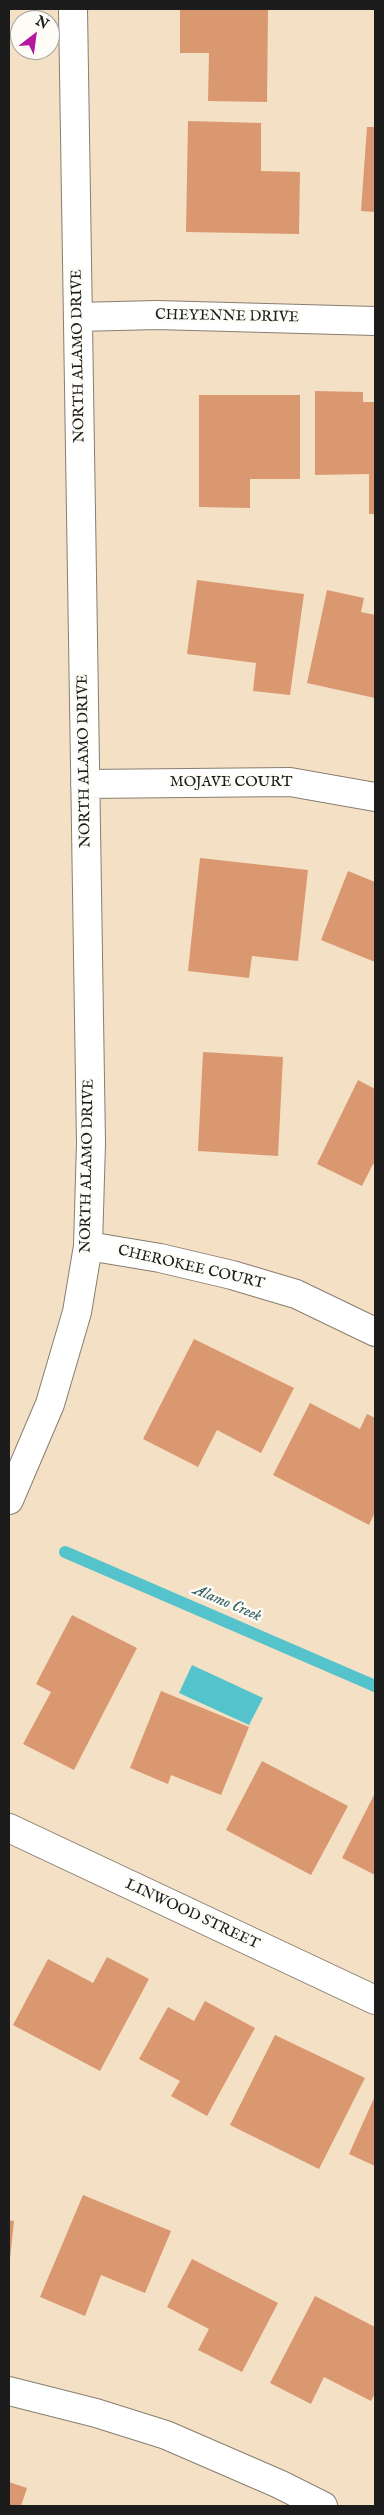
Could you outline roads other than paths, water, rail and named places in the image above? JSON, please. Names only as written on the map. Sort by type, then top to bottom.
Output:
[{"type":"street","name":"NORTH ALAMO DRIVE","points":[[9,1500],[50,1404],[77,1312],[88,1246],[91,1143],[73,9]]},
{"type":"street","name":"CHEYENNE DRIVE","points":[[78,317],[156,315],[375,320]]},
{"type":"street","name":"MOJAVE COURT","points":[[85,784],[290,782],[375,797]]},
{"type":"street","name":"CHEROKEE COURT","points":[[88,1246],[160,1258],[232,1275],[296,1294],[375,1332]]},
{"type":"street","name":"LINWOOD STREET","points":[[9,1828],[375,2000]]},
{"type":"street","points":[[9,2391],[96,2413],[166,2435],[279,2484],[323,2506]]},
{"type":"water","points":[[192,1665],[263,1698],[249,1725],[179,1693]]},
{"type":"waterway","name":"Alamo Creek","points":[[65,1552],[375,1686]]}]
